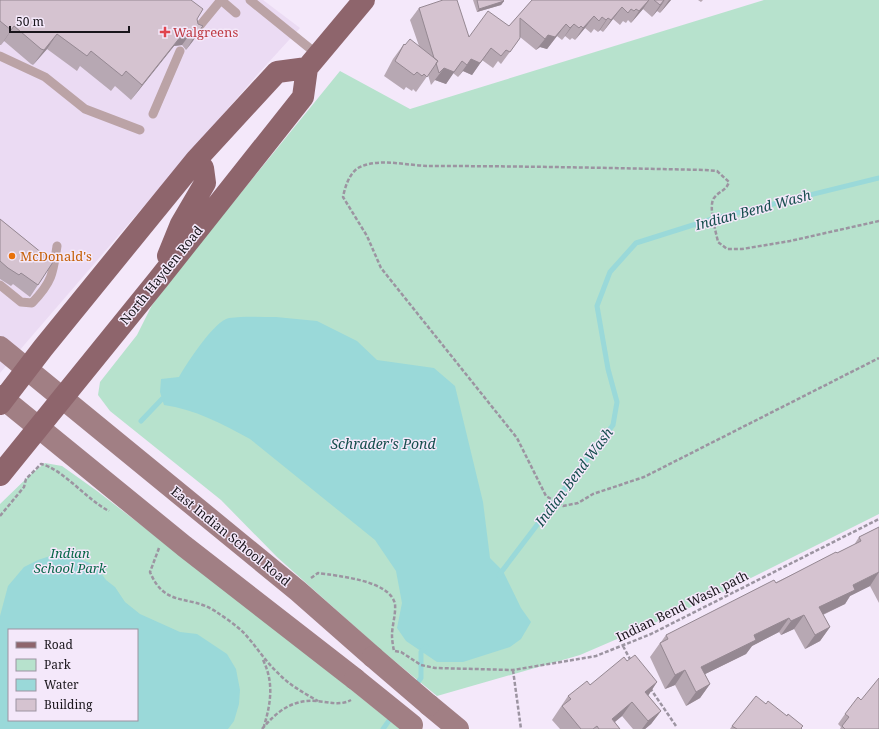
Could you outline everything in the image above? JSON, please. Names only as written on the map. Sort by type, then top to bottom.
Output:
[{"type":"main road","points":[[364,0],[313,61],[277,72],[196,160],[1,400],[38,427],[354,689],[414,727]]},
{"type":"main road","name":"North Hayden Road","points":[[0,475],[158,280],[302,97],[313,61]]},
{"type":"main road","points":[[158,280],[180,224],[205,184],[203,168],[196,160]]},
{"type":"main road","name":"East Indian School Road","points":[[0,347],[298,591],[382,656],[429,705],[458,729]]},
{"type":"lane","points":[[192,35],[221,0],[236,13]]},
{"type":"lane","points":[[250,0],[313,61]]},
{"type":"lane","points":[[153,114],[180,50]]},
{"type":"lane","points":[[0,56],[45,77],[85,109],[140,130]]},
{"type":"lane","points":[[0,285],[21,302],[32,303],[44,290],[52,276],[57,246]]},
{"type":"path","points":[[879,221],[790,241],[742,249],[727,248],[718,242],[712,211],[712,203],[714,197],[727,188],[729,182],[717,171],[371,164],[357,169],[346,183],[343,197],[367,236],[381,268],[517,438],[546,496],[563,506],[578,503],[593,494],[644,477],[879,358]]},
{"type":"path","points":[[0,516],[24,487],[26,479],[41,464],[56,471],[99,506],[112,512]]},
{"type":"path","name":"Indian Bend Wash path","points":[[394,652],[401,652],[416,662],[436,668],[513,670],[596,656],[651,634],[879,519]]},
{"type":"path","points":[[153,543],[159,548],[150,572],[155,585],[165,594],[196,603],[214,611],[243,632],[260,654],[290,685],[318,701]]},
{"type":"path","points":[[298,591],[318,573],[374,584],[386,591],[395,604],[392,636],[394,652],[382,656]]},
{"type":"path","points":[[623,646],[633,665]]},
{"type":"path","points":[[260,654],[269,672],[271,684],[268,708],[263,728]]},
{"type":"path","points":[[513,670],[521,729]]},
{"type":"path","points":[[650,687],[655,692],[676,726]]},
{"type":"path","points":[[263,728],[288,705],[304,701],[339,704],[354,689]]},
{"type":"shaded area","points":[[0,0],[263,0],[300,28],[257,75],[0,373]]},
{"type":"green space","points":[[764,0],[879,0],[879,514],[703,602],[580,655],[437,696],[381,650],[277,557],[221,500],[110,411],[98,395],[100,382],[137,335],[152,305],[213,227],[340,71],[410,109]]},
{"type":"green space","name":"Indian School Park","points":[[45,463],[62,466],[97,491],[263,619],[400,729],[0,729],[0,504],[31,474]]},
{"type":"water","name":"Schrader's Pond","points":[[235,317],[276,317],[317,321],[357,341],[377,360],[434,368],[455,386],[483,502],[490,558],[503,571],[521,608],[531,622],[521,639],[510,647],[463,662],[437,662],[406,641],[397,628],[402,603],[396,571],[375,540],[250,439],[219,423],[197,414],[164,405],[160,392],[161,379],[179,377],[201,343],[223,321]]},
{"type":"water","points":[[59,553],[78,558],[96,566],[106,580],[115,587],[125,602],[140,614],[180,632],[197,634],[227,654],[236,669],[240,690],[239,704],[234,721],[228,729],[0,729],[0,616],[8,586],[24,567],[38,560]]},
{"type":"building","name":"Walgreens","points":[[0,0],[191,0],[203,9],[197,19],[198,24],[203,26],[196,34],[193,30],[185,31],[142,85],[126,71],[122,76],[91,51],[87,56],[57,34],[44,50],[41,49],[14,26],[11,30],[0,21]]},
{"type":"building","points":[[443,0],[457,0],[469,37],[488,11],[509,26],[532,0],[649,0],[639,11],[636,9],[634,11],[631,9],[628,13],[622,7],[611,20],[608,18],[606,20],[602,17],[599,21],[594,16],[583,28],[581,26],[579,28],[574,24],[570,28],[566,24],[555,37],[548,35],[545,39],[520,18],[520,38],[510,52],[506,50],[501,56],[491,48],[480,63],[471,59],[467,65],[462,61],[454,72],[444,68],[439,73],[436,63],[438,61],[434,58],[419,8]]},
{"type":"building","points":[[477,0],[503,0],[504,1],[479,9]]},
{"type":"building","points":[[654,0],[664,0],[660,5]]},
{"type":"building","points":[[410,39],[438,61],[427,77],[424,74],[422,76],[417,72],[414,75],[395,61],[404,44],[405,45]]},
{"type":"building","points":[[0,219],[53,262],[38,285],[21,273],[19,275],[0,261]]},
{"type":"building","points":[[879,527],[879,572],[853,585],[855,590],[819,607],[830,627],[815,635],[804,615],[791,621],[789,618],[754,635],[756,640],[701,667],[710,684],[696,692],[685,670],[675,675],[660,643],[668,639],[666,635],[774,580],[776,583],[836,552],[837,553],[861,541],[859,537]]},
{"type":"building","points":[[635,655],[657,682],[645,692],[661,711],[648,721],[632,702],[612,719],[620,729],[599,729],[597,726],[593,729],[581,729],[562,706],[571,699],[568,696],[587,681],[590,685],[624,657],[627,661]]},
{"type":"building","points":[[879,678],[879,729],[845,729],[842,726],[849,717],[845,714],[858,697],[861,700]]},
{"type":"building","points":[[756,696],[766,704],[768,701],[787,716],[788,714],[803,726],[801,728],[802,729],[737,729],[732,726]]},
{"type":"waterway","name":"Indian Bend Wash","points":[[499,575],[613,425],[617,402],[608,369],[597,306],[610,272],[636,243],[712,219],[879,178]]},
{"type":"waterway","points":[[141,421],[162,399]]},
{"type":"waterway","name":"Indian Bend Wash","points":[[415,686],[421,678],[421,652],[426,647]]},
{"type":"waterway","name":"Indian Bend Wash","points":[[383,729],[393,715]]},
{"type":"place","name":"Walgreens","points":[[165,32]]},
{"type":"place","name":"McDonald's","points":[[12,256]]}]
